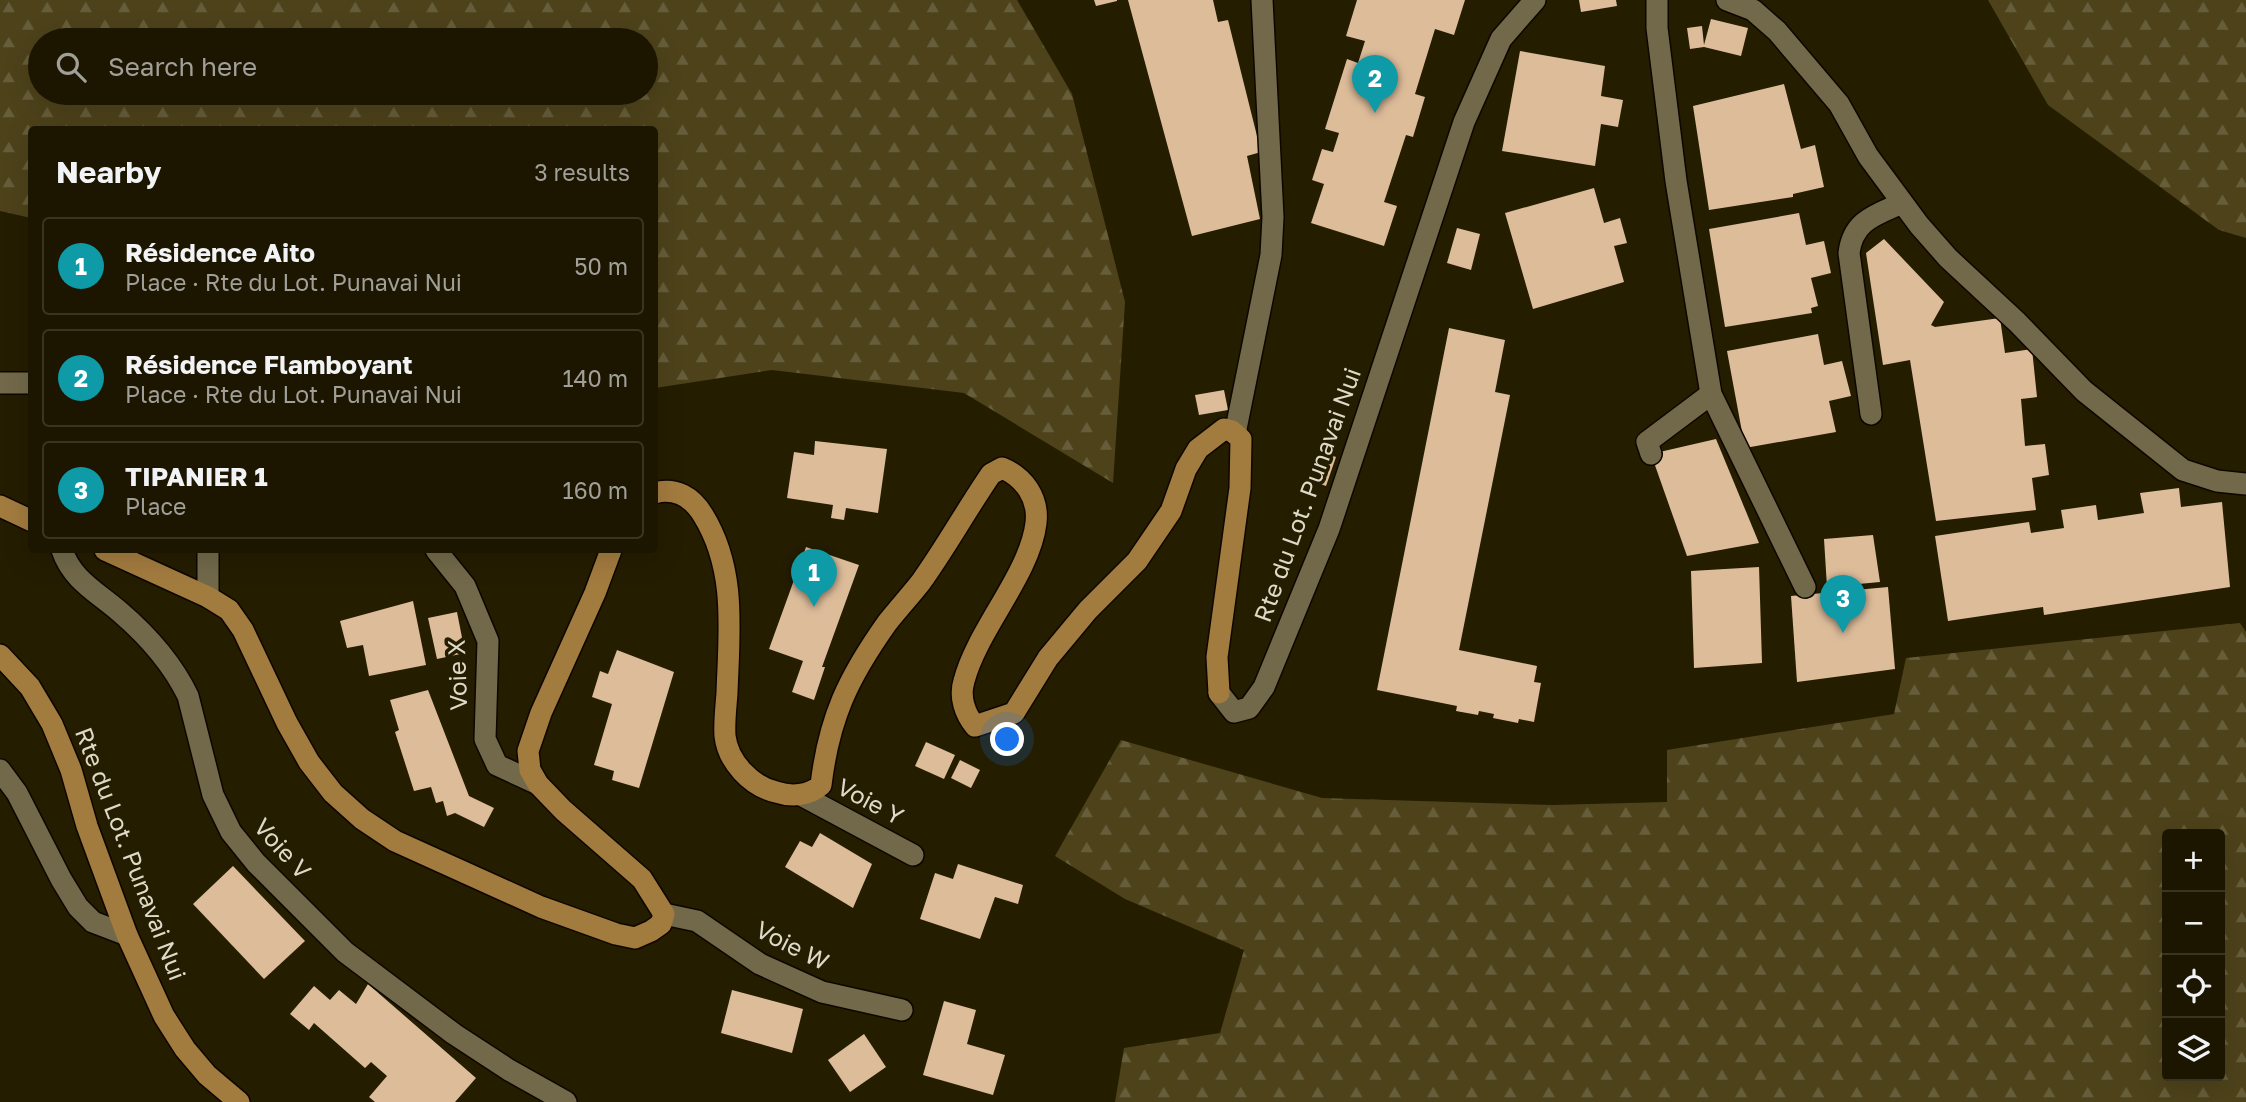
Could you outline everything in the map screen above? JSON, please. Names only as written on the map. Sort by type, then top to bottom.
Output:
[{"type":"main road","points":[[658,492],[671,490],[685,495],[699,509],[712,531],[726,573],[731,617],[725,737],[736,765],[763,787],[787,795],[801,795],[816,790],[821,785],[832,727],[840,702],[862,661],[888,622],[921,582],[991,474],[1002,468],[1016,474],[1024,482],[1037,512],[1037,524],[1026,558],[963,682],[963,700],[967,716],[975,726],[1014,713],[1048,658],[1088,610],[1137,561],[1171,512],[1186,469],[1199,449],[1224,429],[1235,433]]},
{"type":"main road","name":"Rte du Lot. Punavai Nui","points":[[1219,694],[1217,657],[1240,488],[1241,439],[1235,433]]},
{"type":"main road","points":[[0,506],[28,519]]},
{"type":"main road","points":[[112,553],[208,597],[229,610],[243,630],[287,723],[309,762],[332,793],[362,819],[396,841],[471,877],[541,907],[616,934],[635,937],[661,924],[664,914],[642,879],[538,784],[530,770],[528,751],[541,713],[595,593],[610,553]]},
{"type":"main road","name":"Rte du Lot. Punavai Nui","points":[[0,655],[30,687],[52,724],[71,770],[87,826],[127,935],[164,1016],[185,1049],[207,1075],[239,1102]]},
{"type":"street","points":[[1235,433],[1270,255],[1273,217],[1262,0]]},
{"type":"street","name":"Rte du Lot. Punavai Nui","points":[[1219,694],[1234,712],[1249,708],[1264,687],[1329,529],[1464,122],[1501,39],[1535,0]]},
{"type":"street","points":[[1657,0],[1657,28],[1676,181],[1711,394],[1805,587]]},
{"type":"street","points":[[1727,0],[1753,10],[1807,63],[1839,104],[1868,156],[1902,203],[1948,258],[2017,322],[2084,391],[2183,470],[2217,481],[2246,484]]},
{"type":"street","points":[[1871,414],[1850,265],[1850,240],[1864,221],[1902,203]]},
{"type":"street","points":[[0,383],[28,383]]},
{"type":"street","points":[[1651,454],[1647,442],[1711,394]]},
{"type":"street","name":"Voie V","points":[[63,553],[75,576],[120,611],[158,648],[181,683],[188,696],[213,795],[231,832],[256,863],[345,952],[454,1034],[509,1070],[566,1102]]},
{"type":"street","points":[[208,553],[208,597]]},
{"type":"street","name":"Voie X","points":[[438,553],[465,586],[488,641],[485,739],[494,760],[497,765],[538,784]]},
{"type":"street","points":[[0,769],[17,793],[78,907],[93,922],[127,935]]},
{"type":"street","name":"Voie Y","points":[[801,795],[914,855]]},
{"type":"street","name":"Voie W","points":[[664,914],[697,921],[760,964],[822,992],[902,1010]]},
{"type":"green space","points":[[0,0],[1017,0],[1072,94],[1125,302],[1113,483],[964,393],[772,370],[658,388],[658,126],[28,126],[28,217],[0,211]]},
{"type":"green space","points":[[1988,0],[2246,0],[2246,238],[2219,230],[2048,105]]},
{"type":"green space","points":[[2240,623],[2246,632],[2246,1102],[1115,1102],[1124,1048],[1220,1033],[1244,950],[1125,899],[1055,856],[1121,740],[1322,798],[1552,805],[1667,802],[1667,750],[1894,714],[1906,658]]},
{"type":"building","points":[[1094,0],[1117,0],[1117,1],[1096,6]]},
{"type":"building","points":[[1128,0],[1213,0],[1218,22],[1228,20],[1261,152],[1247,156],[1260,219],[1192,236]]},
{"type":"building","points":[[1357,0],[1465,0],[1454,35],[1435,29],[1415,94],[1425,97],[1413,137],[1406,135],[1384,202],[1397,206],[1384,246],[1311,223],[1324,184],[1312,180],[1322,149],[1333,152],[1339,133],[1325,129],[1347,59],[1358,63],[1365,41],[1346,36]]},
{"type":"building","points":[[1579,0],[1616,0],[1617,6],[1581,12]]},
{"type":"building","points":[[1711,19],[1748,28],[1741,56],[1704,47],[1690,49],[1687,28],[1702,26],[1704,45]]},
{"type":"building","points":[[1520,51],[1605,66],[1601,96],[1623,100],[1618,127],[1601,124],[1595,166],[1502,151]]},
{"type":"building","points":[[1784,84],[1801,149],[1815,145],[1824,187],[1793,194],[1793,197],[1709,210],[1693,106]]},
{"type":"building","points":[[1594,188],[1604,223],[1620,218],[1627,243],[1614,246],[1624,282],[1533,309],[1505,213]]},
{"type":"building","points":[[1799,213],[1806,245],[1824,241],[1831,273],[1811,278],[1818,306],[1811,308],[1812,313],[1725,327],[1709,229]]},
{"type":"building","points":[[1457,228],[1480,234],[1471,270],[1447,263]]},
{"type":"building","points":[[1884,239],[1944,302],[1931,325],[1935,327],[2000,318],[2005,353],[2032,349],[2037,397],[2021,399],[2025,446],[2045,444],[2049,475],[2032,478],[2036,510],[1936,521],[1910,360],[1883,365],[1866,253]]},
{"type":"building","points":[[1449,328],[1505,340],[1495,392],[1510,395],[1459,650],[1537,666],[1534,682],[1541,683],[1534,722],[1519,719],[1518,723],[1493,718],[1494,714],[1479,711],[1478,715],[1456,711],[1457,706],[1377,690]]},
{"type":"building","points":[[1818,334],[1824,365],[1842,361],[1851,396],[1829,401],[1836,432],[1745,448],[1727,351]]},
{"type":"building","points":[[1224,390],[1228,410],[1199,415],[1195,395]]},
{"type":"building","points":[[1716,439],[1759,543],[1687,556],[1651,454]]},
{"type":"building","points":[[815,441],[887,449],[878,513],[846,508],[844,520],[831,518],[833,505],[787,498],[794,452],[814,455]]},
{"type":"building","points":[[1319,451],[1336,457],[1326,486],[1310,480]]},
{"type":"building","points":[[2179,488],[2181,507],[2222,502],[2230,587],[2044,615],[2043,607],[1948,621],[1935,536],[2029,522],[2031,533],[2064,528],[2061,510],[2096,505],[2098,520],[2144,513],[2140,493]]},
{"type":"building","points":[[1873,535],[1880,582],[1827,587],[1824,539]]},
{"type":"building","points":[[806,547],[859,565],[822,667],[825,667],[814,700],[792,692],[803,661],[769,649]]},
{"type":"building","points":[[1759,567],[1762,663],[1694,668],[1691,571]]},
{"type":"building","points":[[1888,587],[1895,669],[1797,682],[1791,596]]},
{"type":"building","points":[[413,601],[426,665],[369,676],[363,645],[347,648],[340,621]]},
{"type":"building","points":[[457,612],[465,653],[437,659],[428,618]]},
{"type":"building","points":[[617,650],[674,672],[639,788],[612,780],[614,771],[594,765],[612,704],[592,697],[600,671],[608,674]]},
{"type":"building","points":[[428,690],[469,796],[494,808],[484,827],[455,813],[447,816],[443,801],[436,803],[431,787],[414,791],[395,732],[399,730],[390,700]]},
{"type":"building","points":[[926,742],[955,755],[944,779],[915,766]]},
{"type":"building","points":[[960,760],[980,770],[971,788],[951,778]]},
{"type":"building","points":[[820,833],[872,864],[853,908],[785,867],[800,841],[812,847]]},
{"type":"building","points":[[958,864],[1023,885],[1018,904],[995,897],[980,939],[920,919],[935,873],[953,879]]},
{"type":"building","points":[[233,866],[305,941],[264,979],[193,904]]},
{"type":"building","points":[[368,984],[476,1078],[455,1102],[375,1102],[369,1097],[387,1076],[371,1062],[365,1068],[314,1023],[309,1030],[290,1014],[314,986],[330,1000],[339,990],[356,1004]]},
{"type":"building","points":[[732,990],[803,1009],[792,1053],[721,1033]]},
{"type":"building","points":[[944,1001],[976,1010],[967,1044],[1005,1055],[993,1095],[923,1075]]},
{"type":"building","points":[[864,1034],[886,1067],[850,1092],[828,1060]]},
{"type":"place","name":"Résidence Flamboyant","points":[[1375,113]]},
{"type":"place","name":"Résidence Aito","points":[[814,607]]},
{"type":"place","name":"TIPANIER 1","points":[[1843,633]]}]
